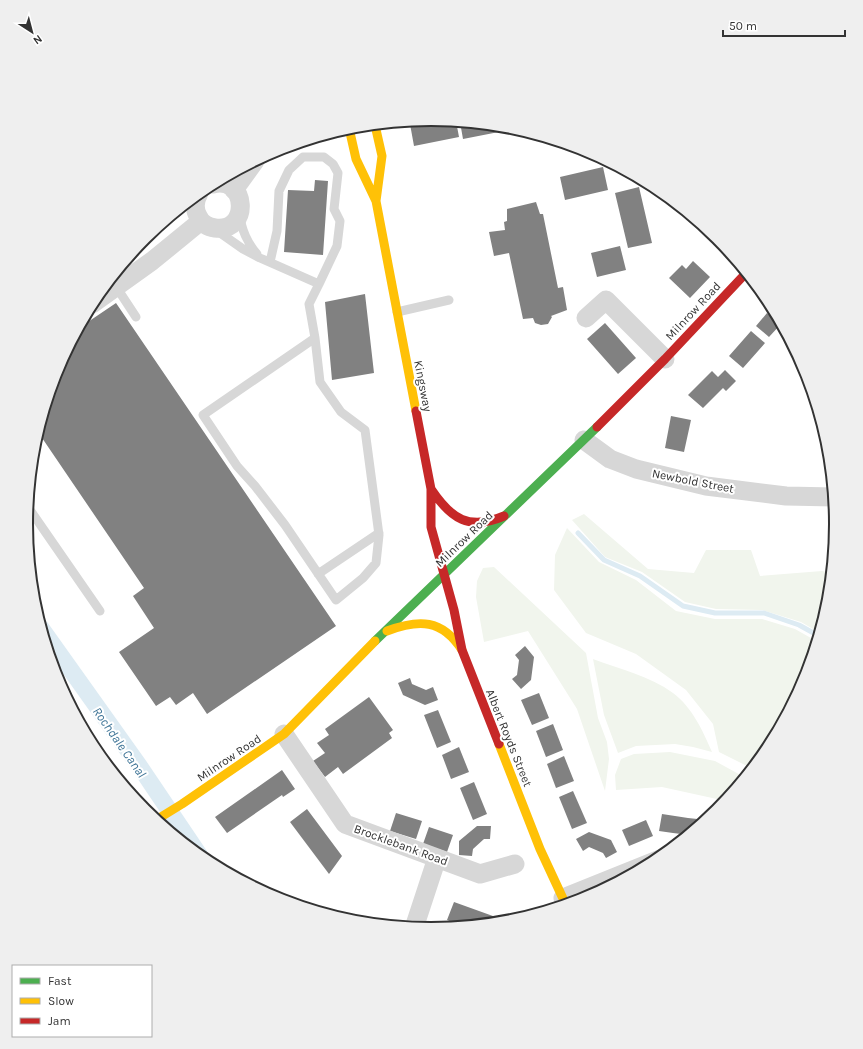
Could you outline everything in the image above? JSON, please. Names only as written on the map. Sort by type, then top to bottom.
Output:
[{"type":"main road","name":"Kingsway","points":[[376,130],[382,156],[376,201]]},
{"type":"main road","name":"Kingsway","points":[[351,135],[356,159],[376,201],[431,489],[431,527],[445,575]]},
{"type":"main road","name":"Milnrow Road","points":[[161,817],[284,734],[383,633],[584,440],[665,359],[743,276]]},
{"type":"main road","points":[[431,489],[449,512],[466,521],[482,524],[488,523],[508,514]]},
{"type":"main road","name":"Albert Royds Street","points":[[445,575],[462,650],[540,849],[563,901]]},
{"type":"main road","points":[[383,633],[396,627],[411,623],[431,624],[454,638],[462,650]]},
{"type":"street","points":[[234,190],[248,171]]},
{"type":"street","points":[[196,203],[195,208],[197,215],[207,224],[220,228],[227,227],[233,223],[238,218],[240,211],[239,198],[234,190],[224,184]]},
{"type":"street","points":[[116,281],[152,261],[207,224]]},
{"type":"street","points":[[586,318],[606,300],[665,359]]},
{"type":"street","name":"Newbold Street","points":[[584,440],[610,458],[636,469],[706,486],[786,496],[829,497]]},
{"type":"street","name":"Brocklebank Road","points":[[284,734],[345,824],[480,874],[515,864]]},
{"type":"street","points":[[416,922],[437,858]]},
{"type":"lane","points":[[270,262],[277,231],[279,191],[289,170],[303,157],[324,157],[334,164],[338,173],[334,209],[340,221],[337,246],[309,304],[315,338],[320,382],[341,412],[365,430],[379,533],[376,563],[363,578],[336,600],[285,525],[255,486],[237,466],[202,415],[315,338]]},
{"type":"lane","points":[[240,211],[241,223],[250,246],[260,258]]},
{"type":"lane","points":[[207,224],[243,249],[319,284]]},
{"type":"lane","points":[[114,283],[136,317]]},
{"type":"lane","points":[[397,312],[449,300]]},
{"type":"lane","points":[[33,515],[100,611]]},
{"type":"lane","points":[[318,574],[379,533]]},
{"type":"shaded area","points":[[584,514],[648,569],[694,573],[706,550],[751,550],[760,576],[822,571],[827,572],[815,630],[801,622],[762,610],[716,609],[685,602],[642,572],[605,557],[572,520]]},
{"type":"shaded area","points":[[567,528],[599,562],[636,580],[676,611],[715,619],[762,619],[795,629],[813,639],[800,677],[789,701],[777,724],[748,767],[719,752],[713,724],[686,690],[636,654],[586,633],[554,590],[555,555]]},
{"type":"shaded area","points":[[494,567],[586,653],[598,718],[607,742],[609,759],[605,791],[577,709],[528,631],[484,642],[476,597],[477,581],[483,568]]},
{"type":"shaded area","points":[[593,659],[645,677],[673,693],[691,712],[701,728],[712,752],[675,744],[636,746],[618,753],[604,715]]},
{"type":"shaded area","points":[[670,752],[715,761],[741,775],[719,800],[662,787],[616,790],[615,775],[621,759],[634,754]]},
{"type":"building","points":[[411,127],[457,127],[459,137],[414,146]]},
{"type":"building","points":[[461,127],[499,132],[463,139]]},
{"type":"building","points":[[603,167],[608,190],[565,200],[560,177]]},
{"type":"building","points":[[315,180],[328,181],[323,255],[284,252],[288,190],[314,191]]},
{"type":"building","points":[[639,187],[652,243],[628,248],[615,193]]},
{"type":"building","points":[[536,202],[540,214],[543,214],[558,288],[563,287],[567,310],[551,316],[552,317],[548,324],[541,325],[535,323],[533,318],[523,319],[509,253],[494,256],[489,232],[505,230],[504,222],[507,221],[507,209]]},
{"type":"building","points":[[620,246],[626,270],[597,277],[591,253]]},
{"type":"building","points":[[693,261],[710,277],[690,298],[669,278],[682,265],[686,269]]},
{"type":"building","points":[[365,294],[374,373],[332,380],[325,302]]},
{"type":"building","points":[[116,303],[336,626],[207,714],[193,693],[176,705],[170,697],[156,706],[119,652],[154,628],[133,596],[144,588],[43,439],[54,396],[63,372],[88,322]]},
{"type":"building","points":[[767,313],[773,318],[778,327],[769,337],[756,326]]},
{"type":"building","points":[[605,323],[636,358],[618,374],[587,339]]},
{"type":"building","points":[[751,331],[765,343],[743,368],[729,356]]},
{"type":"building","points":[[725,370],[736,381],[726,391],[723,388],[703,408],[688,395],[712,371],[718,377]]},
{"type":"building","points":[[671,416],[691,420],[684,452],[665,448]]},
{"type":"building","points":[[525,646],[534,657],[531,680],[521,689],[512,679],[517,675],[519,660],[515,655]]},
{"type":"building","points":[[410,678],[412,684],[426,690],[433,687],[438,700],[425,705],[403,695],[398,683]]},
{"type":"building","points":[[539,693],[549,718],[532,725],[521,700]]},
{"type":"building","points":[[369,697],[393,730],[389,733],[392,738],[343,774],[338,767],[325,777],[313,761],[325,753],[317,743],[329,735],[325,729]]},
{"type":"building","points":[[438,710],[451,742],[437,748],[424,715]]},
{"type":"building","points":[[553,724],[563,750],[546,757],[536,731]]},
{"type":"building","points":[[459,747],[469,772],[451,779],[442,755]]},
{"type":"building","points":[[564,756],[574,781],[556,788],[547,764]]},
{"type":"building","points":[[282,770],[295,789],[283,797],[282,795],[227,833],[215,817]]},
{"type":"building","points":[[474,782],[487,814],[473,820],[460,788]]},
{"type":"building","points":[[573,791],[587,823],[572,829],[559,797]]},
{"type":"building","points":[[307,809],[342,856],[329,874],[290,822]]},
{"type":"building","points":[[396,813],[422,821],[416,839],[390,831]]},
{"type":"building","points":[[662,814],[699,819],[682,834],[659,831]]},
{"type":"building","points":[[646,820],[653,836],[629,846],[622,830]]},
{"type":"building","points":[[477,826],[491,826],[490,839],[484,839],[473,849],[472,856],[459,855],[459,841]]},
{"type":"building","points":[[429,827],[453,835],[447,852],[423,844]]},
{"type":"building","points":[[589,832],[611,840],[617,852],[606,858],[603,853],[589,847],[583,851],[576,839]]},
{"type":"building","points":[[454,902],[497,917],[458,922],[447,920]]},
{"type":"waterway","points":[[578,533],[604,560],[640,576],[683,606],[715,613],[764,613],[799,625],[814,634]]},
{"type":"waterway","name":"Rochdale Canal","points":[[51,642],[140,767],[191,842]]},
{"type":"traffic: fast","points":[[375,641],[597,427]]},
{"type":"traffic: slow","points":[[376,130],[382,156],[376,201]]},
{"type":"traffic: slow","points":[[351,135],[356,159],[376,201],[416,411]]},
{"type":"traffic: slow","points":[[387,631],[409,625],[429,624],[446,632],[462,650]]},
{"type":"traffic: slow","points":[[161,817],[284,734],[375,641]]},
{"type":"traffic: slow","points":[[499,744],[540,849],[564,901]]},
{"type":"traffic: jam","points":[[597,427],[665,359],[743,276]]},
{"type":"traffic: jam","points":[[416,411],[431,489],[431,527],[454,610],[462,650],[499,744]]},
{"type":"traffic: jam","points":[[431,489],[446,508],[454,515],[462,519],[471,522],[481,522],[504,516]]}]
